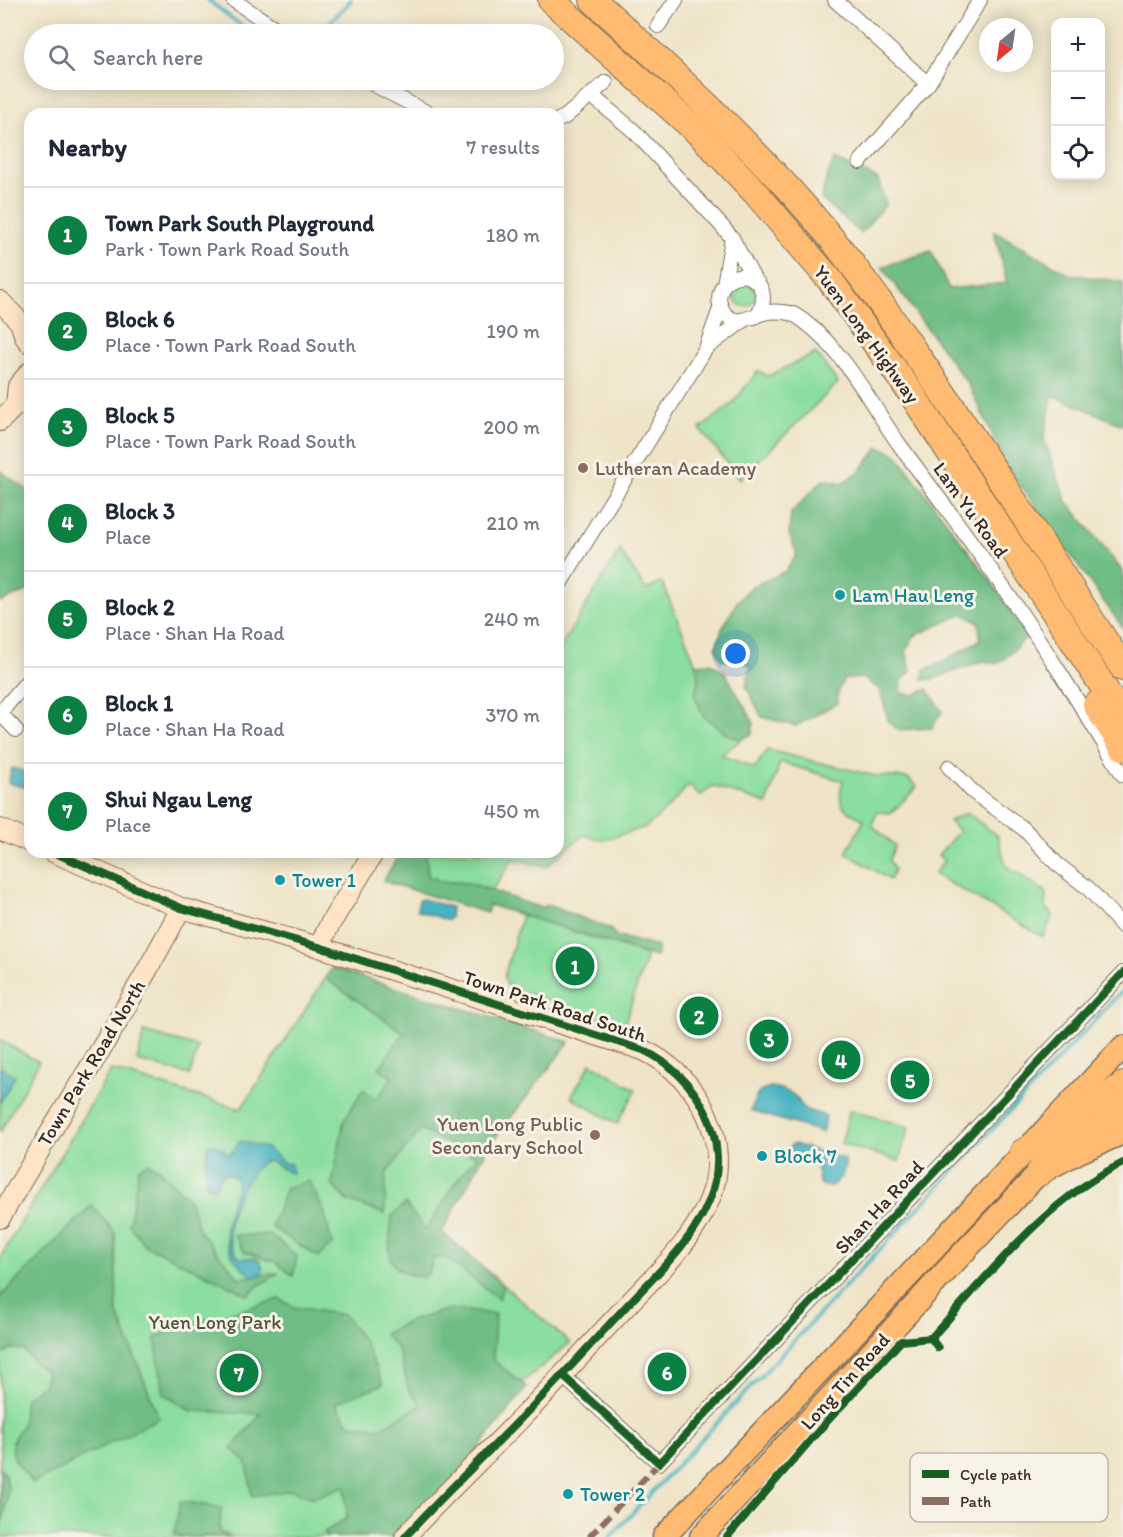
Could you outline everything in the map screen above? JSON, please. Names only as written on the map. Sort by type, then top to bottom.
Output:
[{"type":"highway","name":"Yuen Long Highway","points":[[551,0],[701,135],[755,192],[830,280],[911,393],[1123,717]]},
{"type":"highway","name":"Yuen Long Highway","points":[[592,0],[723,119],[828,235],[892,320],[960,417],[1123,668]]},
{"type":"highway","points":[[1031,529],[1083,581],[1123,639]]},
{"type":"highway","points":[[1025,569],[1072,669],[1123,747]]},
{"type":"highway","points":[[1023,1152],[1056,1135],[1123,1085]]},
{"type":"highway","points":[[1039,1173],[1123,1107]]},
{"type":"main road","name":"Long Tin Road","points":[[664,1537],[1123,1047]]},
{"type":"main road","name":"Long Tin Road","points":[[701,1537],[1039,1173],[1123,1133]]},
{"type":"street","points":[[233,0],[268,24]]},
{"type":"street","points":[[835,0],[928,84]]},
{"type":"street","points":[[860,162],[928,84],[980,0]]},
{"type":"street","points":[[658,26],[673,1]]},
{"type":"street","points":[[564,118],[606,82]]},
{"type":"street","points":[[384,90],[419,108]]},
{"type":"street","points":[[592,96],[634,131],[732,238],[760,286],[764,299],[763,306],[749,319],[706,348]]},
{"type":"street","points":[[732,238],[719,299],[721,306],[730,317],[749,319]]},
{"type":"street","points":[[723,285],[735,277],[742,276],[755,281]]},
{"type":"street","points":[[0,301],[24,322]]},
{"type":"street","points":[[564,576],[706,348],[721,306]]},
{"type":"street","name":"Lam Yu Road","points":[[749,319],[766,312],[792,314],[803,320],[842,357],[890,431],[999,580],[1071,689],[1123,775]]},
{"type":"street","points":[[0,421],[23,402],[18,386],[24,379]]},
{"type":"street","points":[[16,730],[0,713],[24,685]]},
{"type":"street","points":[[949,767],[973,792],[1024,829],[1057,864],[1088,888],[1123,927]]},
{"type":"street","points":[[0,829],[24,839]]},
{"type":"street","name":"Town Park Road South","points":[[67,858],[181,908],[319,947],[643,1050],[680,1075],[702,1103],[714,1133],[717,1157],[714,1184],[705,1211],[684,1244],[562,1375]]},
{"type":"street","points":[[319,947],[330,924],[370,858]]},
{"type":"street","name":"Town Park Road North","points":[[0,1218],[46,1138],[70,1103],[181,908]]},
{"type":"street","name":"Shan Ha Road","points":[[562,1375],[659,1463],[1123,973]]},
{"type":"street","points":[[405,1537],[562,1375]]},
{"type":"green space","points":[[835,159],[878,179],[886,204],[861,233],[821,199],[827,176]]},
{"type":"green space","points":[[994,231],[1068,274],[1123,282],[1123,425],[1052,395],[1044,440],[1066,500],[1123,572],[1123,628],[1010,471],[968,384],[882,267],[931,251],[949,289],[1007,283]]},
{"type":"green space","points":[[745,284],[753,287],[756,295],[753,303],[745,306],[737,303],[734,295],[737,287]]},
{"type":"green space","points":[[816,353],[838,383],[740,479],[700,429],[732,404],[758,371],[768,376]]},
{"type":"green space","points":[[879,447],[896,454],[993,584],[1027,636],[997,664],[984,661],[933,679],[923,680],[924,670],[980,640],[979,622],[963,614],[914,636],[906,651],[911,671],[902,681],[901,693],[913,695],[928,689],[942,711],[932,728],[899,730],[889,723],[880,690],[863,678],[844,679],[838,691],[837,703],[796,726],[762,717],[746,686],[751,666],[738,659],[722,661],[716,647],[722,629],[737,602],[751,587],[786,571],[797,554],[789,534],[791,513],[824,479],[842,483],[859,472]]},
{"type":"green space","points":[[0,471],[24,488],[24,592],[0,602]]},
{"type":"green space","points":[[620,550],[646,590],[662,582],[696,664],[698,680],[695,696],[704,716],[730,735],[742,739],[721,755],[755,768],[767,750],[876,776],[908,778],[917,787],[891,813],[877,812],[872,825],[895,846],[889,860],[894,869],[890,880],[846,853],[864,820],[843,806],[840,796],[843,781],[780,762],[767,804],[713,786],[700,796],[689,785],[666,810],[646,827],[604,840],[583,835],[564,851],[564,641]]},
{"type":"green space","points":[[710,663],[725,672],[754,723],[752,734],[742,739],[730,736],[704,717],[695,696],[698,680],[696,664]]},
{"type":"green space","points":[[967,813],[998,836],[1006,866],[1046,892],[1045,906],[1053,915],[1043,937],[934,874],[944,861],[938,855],[959,831],[949,821]]},
{"type":"green space","points":[[397,858],[426,858],[428,877],[436,878],[436,881],[469,883],[541,908],[548,905],[610,929],[616,936],[658,947],[656,957],[489,905],[487,913],[383,881]]},
{"type":"green space","points":[[426,858],[556,858],[547,866],[513,859],[492,891],[469,883],[436,881],[428,877]]},
{"type":"green space","points":[[522,915],[647,955],[624,1026],[508,987],[504,977]]},
{"type":"green space","name":"Yuen Long Park","points":[[332,968],[569,1042],[490,1144],[442,1232],[570,1343],[509,1393],[379,1537],[0,1537],[0,1258],[111,1070],[241,1109]]},
{"type":"green space","points":[[332,968],[569,1042],[490,1144],[442,1232],[503,1285],[499,1299],[445,1257],[433,1259],[428,1274],[422,1277],[405,1273],[396,1267],[390,1255],[392,1216],[405,1204],[426,1230],[460,1176],[477,1157],[421,1130],[386,1174],[385,1214],[348,1201],[332,1185],[343,1124],[347,1115],[363,1089],[377,1099],[392,1078],[379,1068],[404,1033],[325,978]]},
{"type":"green space","points":[[144,1032],[198,1047],[190,1075],[137,1061]]},
{"type":"green space","points":[[0,1040],[39,1062],[0,1132]]},
{"type":"green space","points":[[591,1063],[636,1090],[617,1124],[571,1097]]},
{"type":"green space","points":[[850,1110],[909,1127],[899,1161],[841,1144]]},
{"type":"green space","points":[[149,1163],[159,1169],[189,1199],[200,1232],[239,1278],[279,1273],[248,1295],[145,1245],[129,1225],[139,1167]]},
{"type":"green space","points":[[309,1181],[324,1211],[332,1244],[318,1257],[271,1227],[286,1188]]},
{"type":"green space","points":[[92,1205],[115,1233],[117,1312],[159,1418],[33,1483],[14,1459],[12,1442],[22,1425],[25,1398],[43,1385],[47,1373],[24,1350],[11,1349],[0,1356],[0,1297]]},
{"type":"green space","points":[[234,1235],[271,1235],[297,1256],[293,1276],[275,1262],[245,1252]]},
{"type":"green space","points":[[279,1299],[294,1307],[344,1315],[363,1340],[383,1384],[335,1403],[349,1424],[380,1428],[422,1405],[409,1390],[398,1349],[384,1334],[410,1321],[449,1309],[495,1314],[493,1360],[527,1387],[458,1474],[397,1537],[325,1537],[324,1532],[347,1518],[345,1486],[313,1498],[292,1490],[252,1496],[247,1463],[232,1448],[261,1414],[192,1411],[164,1394],[155,1338],[183,1325]]},
{"type":"green space","points":[[0,1468],[7,1481],[8,1489],[1,1529]]},
{"type":"green space","points":[[180,1501],[221,1508],[220,1532],[232,1537],[184,1537],[174,1534]]},
{"type":"water","points":[[12,768],[24,771],[24,787],[8,783]]},
{"type":"water","points":[[419,900],[451,907],[450,918],[447,920],[418,911]]},
{"type":"water","points":[[0,1067],[15,1076],[0,1103]]},
{"type":"water","points":[[772,1087],[791,1093],[803,1109],[826,1116],[822,1132],[751,1111],[757,1095]]},
{"type":"water","points":[[240,1141],[266,1148],[284,1163],[291,1164],[292,1173],[274,1163],[262,1162],[246,1182],[233,1208],[229,1236],[232,1248],[240,1258],[255,1258],[260,1261],[263,1270],[261,1275],[253,1276],[244,1269],[236,1261],[228,1245],[226,1226],[237,1187],[235,1177],[226,1173],[222,1175],[215,1188],[207,1186],[206,1182],[206,1157],[209,1145],[214,1144],[230,1154]]},
{"type":"water","points":[[794,1144],[844,1159],[845,1167],[840,1178],[831,1186],[819,1183],[817,1169],[812,1164],[798,1162],[790,1157],[790,1146]]},
{"type":"waterway","points":[[208,0],[239,24]]},
{"type":"waterway","points":[[328,24],[351,0]]},
{"type":"waterway","points":[[610,1537],[1123,990]]},
{"type":"marked path","points":[[589,1537],[659,1463]]},
{"type":"cycle path","points":[[67,858],[181,908],[319,947],[643,1050],[663,1061],[680,1076],[695,1093],[706,1113],[714,1134],[717,1156],[716,1178],[709,1201],[692,1232],[669,1261],[561,1376],[405,1537]]},
{"type":"cycle path","points":[[562,1375],[659,1463],[1123,973]]},
{"type":"cycle path","points":[[938,1348],[931,1338],[1019,1241],[1068,1197],[1123,1163]]},
{"type":"cycle path","points":[[727,1537],[821,1428],[901,1341],[931,1338]]},
{"type":"place","name":"Lutheran Academy","points":[[583,468]]},
{"type":"place","name":"Lam Hau Leng","points":[[840,595]]},
{"type":"place","name":"Tower 1","points":[[280,880]]},
{"type":"place","name":"Town Park South Playground","points":[[575,966]]},
{"type":"place","name":"Block 6","points":[[699,1016]]},
{"type":"place","name":"Block 5","points":[[769,1039]]},
{"type":"place","name":"Block 3","points":[[841,1060]]},
{"type":"place","name":"Block 2","points":[[910,1080]]},
{"type":"place","name":"Yuen Long Public Secondary School","points":[[595,1135]]},
{"type":"place","name":"Block 7","points":[[762,1156]]},
{"type":"place","name":"Block 1","points":[[667,1372]]},
{"type":"place","name":"Shui Ngau Leng","points":[[239,1373]]},
{"type":"place","name":"Tower 2","points":[[568,1494]]}]
